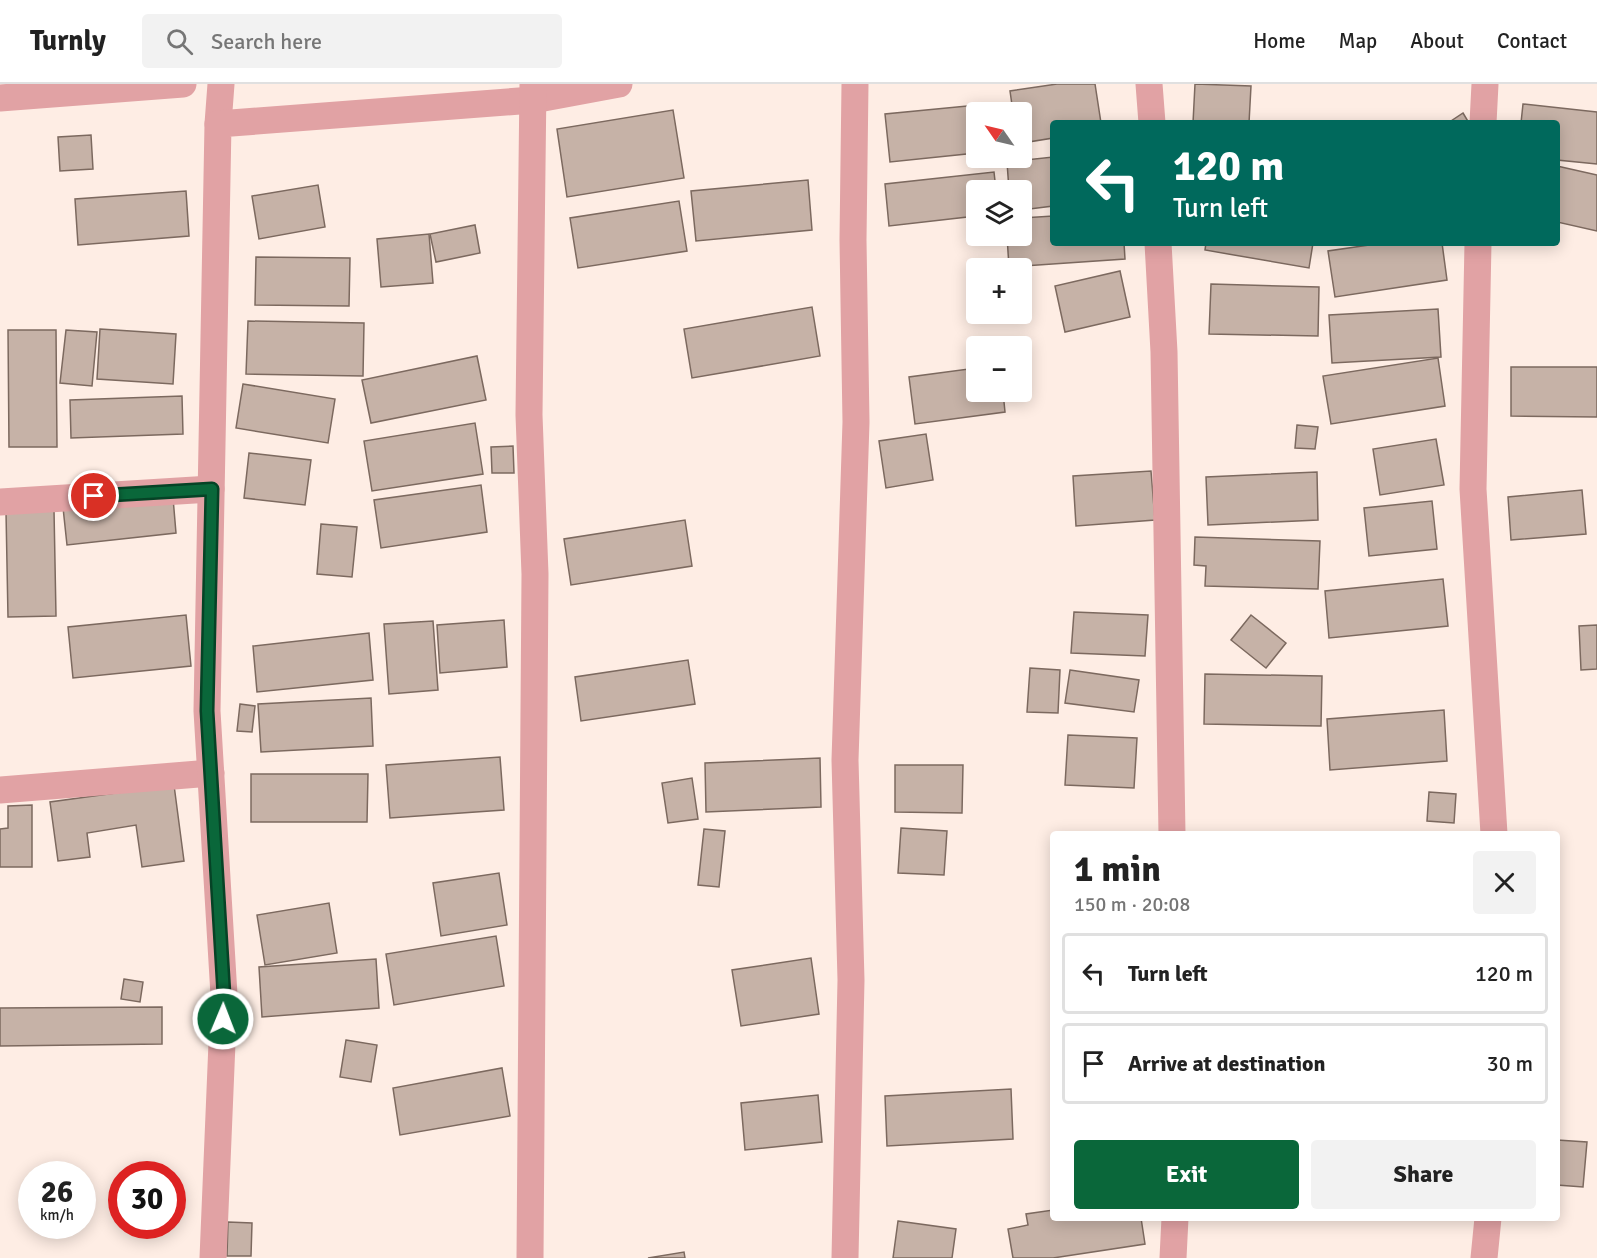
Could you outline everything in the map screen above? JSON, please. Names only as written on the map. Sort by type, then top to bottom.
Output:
[{"type":"street","points":[[0,98],[183,84]]},
{"type":"street","points":[[213,1258],[224,995],[207,711],[218,124],[221,84]]},
{"type":"street","points":[[218,124],[619,84]]},
{"type":"street","points":[[845,1258],[851,980],[845,760],[856,422],[853,240],[855,84]]},
{"type":"street","points":[[1149,84],[1152,120]]},
{"type":"street","points":[[1483,120],[1485,84]]},
{"type":"street","points":[[530,1258],[535,574],[529,415],[533,92]]},
{"type":"street","points":[[1158,246],[1165,364],[1172,831]]},
{"type":"street","points":[[1478,246],[1473,489],[1494,831]]},
{"type":"street","points":[[0,502],[212,489]]},
{"type":"street","points":[[0,789],[211,773]]},
{"type":"street","points":[[1173,1258],[1175,1221]]},
{"type":"street","points":[[1484,1258],[1488,1221]]},
{"type":"building","points":[[1057,84],[1095,84],[1101,120],[1050,120],[1050,138],[1032,141],[1032,102],[1012,102],[1010,91]]},
{"type":"building","points":[[1195,84],[1251,86],[1249,120],[1193,120]]},
{"type":"building","points":[[1523,104],[1597,112],[1597,164],[1560,160],[1560,120],[1521,120]]},
{"type":"building","points":[[966,106],[966,154],[890,162],[885,114]]},
{"type":"building","points":[[673,110],[684,178],[567,197],[557,129]]},
{"type":"building","points":[[1463,113],[1467,120],[1452,120]]},
{"type":"building","points":[[91,135],[93,169],[60,171],[58,137]]},
{"type":"building","points":[[1050,157],[1050,206],[1032,209],[1032,180],[1008,180],[1007,168],[1032,168],[1032,159]]},
{"type":"building","points":[[1560,167],[1597,175],[1597,231],[1560,223]]},
{"type":"building","points":[[994,172],[995,180],[966,180],[966,217],[889,226],[885,184]]},
{"type":"building","points":[[808,180],[812,230],[696,241],[691,191]]},
{"type":"building","points":[[318,185],[325,227],[259,239],[252,196]]},
{"type":"building","points":[[186,191],[189,236],[78,245],[75,199]]},
{"type":"building","points":[[679,201],[687,251],[578,268],[570,218]]},
{"type":"building","points":[[1050,216],[1050,246],[1124,246],[1125,259],[1032,265],[1032,258],[1008,258],[1008,246],[1032,246],[1032,217]]},
{"type":"building","points":[[475,225],[480,253],[436,262],[430,234]]},
{"type":"building","points":[[429,234],[433,283],[381,287],[377,239]]},
{"type":"building","points":[[1206,246],[1313,246],[1309,268],[1205,250]]},
{"type":"building","points":[[1362,246],[1442,246],[1447,280],[1335,297],[1328,251]]},
{"type":"building","points":[[256,257],[350,258],[349,306],[255,305]]},
{"type":"building","points":[[1120,271],[1130,317],[1065,332],[1055,286]]},
{"type":"building","points":[[1211,284],[1319,287],[1318,336],[1209,334]]},
{"type":"building","points":[[812,307],[820,356],[692,378],[684,329]]},
{"type":"building","points":[[1438,309],[1441,357],[1332,363],[1329,315]]},
{"type":"building","points":[[248,321],[364,323],[363,376],[246,374]]},
{"type":"building","points":[[100,329],[176,334],[173,384],[97,379]]},
{"type":"building","points":[[8,330],[56,330],[57,447],[9,447]]},
{"type":"building","points":[[66,330],[97,332],[92,386],[60,383]]},
{"type":"building","points":[[477,356],[486,400],[371,423],[362,380]]},
{"type":"building","points":[[1438,358],[1445,406],[1331,424],[1323,376]]},
{"type":"building","points":[[1511,367],[1597,367],[1597,417],[1511,416]]},
{"type":"building","points":[[966,369],[966,402],[1004,402],[1005,412],[915,424],[909,377]]},
{"type":"building","points":[[243,384],[335,399],[328,443],[236,428]]},
{"type":"building","points":[[182,396],[183,434],[71,438],[70,400]]},
{"type":"building","points":[[475,423],[483,474],[372,491],[364,441]]},
{"type":"building","points":[[1297,425],[1318,427],[1315,449],[1295,448]]},
{"type":"building","points":[[926,434],[933,480],[886,488],[879,441]]},
{"type":"building","points":[[1436,439],[1444,485],[1380,495],[1373,449]]},
{"type":"building","points":[[513,446],[514,473],[492,473],[491,447]]},
{"type":"building","points":[[249,453],[311,460],[305,505],[244,498]]},
{"type":"building","points":[[1151,471],[1155,520],[1076,526],[1073,476]]},
{"type":"building","points":[[1317,472],[1318,520],[1208,525],[1206,477]]},
{"type":"building","points":[[481,485],[487,532],[381,548],[374,500]]},
{"type":"building","points":[[172,486],[176,533],[67,545],[62,498]]},
{"type":"building","points":[[1582,490],[1586,534],[1511,540],[1508,497]]},
{"type":"building","points":[[1432,501],[1437,549],[1369,556],[1364,508]]},
{"type":"building","points":[[54,510],[56,616],[8,617],[6,512]]},
{"type":"building","points":[[685,520],[692,566],[571,585],[564,539]]},
{"type":"building","points":[[321,524],[357,527],[352,577],[317,574]]},
{"type":"building","points":[[1195,537],[1320,541],[1318,589],[1205,586],[1206,566],[1194,565]]},
{"type":"building","points":[[1443,579],[1448,626],[1329,638],[1325,591]]},
{"type":"building","points":[[1074,612],[1148,615],[1145,656],[1071,653]]},
{"type":"building","points":[[186,615],[191,666],[73,678],[68,627]]},
{"type":"building","points":[[1251,615],[1286,643],[1266,668],[1231,640]]},
{"type":"building","points":[[504,620],[507,667],[440,673],[437,625]]},
{"type":"building","points":[[433,621],[438,690],[389,694],[384,624]]},
{"type":"building","points":[[1597,625],[1597,669],[1581,670],[1579,626]]},
{"type":"building","points":[[369,633],[373,680],[257,692],[253,646]]},
{"type":"building","points":[[688,660],[695,704],[581,721],[575,677]]},
{"type":"building","points":[[1030,668],[1060,670],[1058,713],[1027,712]]},
{"type":"building","points":[[1070,670],[1139,680],[1134,712],[1065,703]]},
{"type":"building","points":[[1205,674],[1322,676],[1321,726],[1204,724]]},
{"type":"building","points":[[371,698],[373,746],[261,752],[258,704]]},
{"type":"building","points":[[240,704],[255,706],[252,732],[237,731]]},
{"type":"building","points":[[1444,710],[1447,761],[1330,770],[1327,719]]},
{"type":"building","points":[[1068,735],[1137,738],[1134,788],[1065,785]]},
{"type":"building","points":[[500,757],[504,810],[390,818],[386,765]]},
{"type":"building","points":[[820,758],[821,807],[706,812],[705,763]]},
{"type":"building","points":[[895,765],[963,765],[962,813],[895,812]]},
{"type":"building","points":[[251,774],[368,774],[367,822],[251,822]]},
{"type":"building","points":[[692,778],[698,819],[668,823],[662,783]]},
{"type":"building","points":[[174,785],[184,861],[142,867],[136,825],[87,833],[90,857],[58,861],[50,802]]},
{"type":"building","points":[[1429,792],[1456,794],[1454,823],[1427,821]]},
{"type":"building","points":[[32,805],[32,867],[0,867],[0,829],[8,828],[8,806]]},
{"type":"building","points":[[901,828],[947,831],[944,875],[898,873]]},
{"type":"building","points":[[704,829],[725,831],[719,887],[698,885]]},
{"type":"building","points":[[499,873],[507,925],[441,936],[433,883]]},
{"type":"building","points":[[329,903],[337,953],[265,965],[257,915]]},
{"type":"building","points":[[496,936],[504,986],[394,1005],[386,954]]},
{"type":"building","points":[[811,958],[819,1014],[741,1026],[732,970]]},
{"type":"building","points":[[376,959],[379,1008],[262,1017],[259,967]]},
{"type":"building","points":[[124,979],[143,982],[140,1002],[121,999]]},
{"type":"building","points":[[162,1007],[162,1044],[0,1046],[0,1008]]},
{"type":"building","points":[[346,1040],[377,1045],[371,1082],[340,1077]]},
{"type":"building","points":[[502,1068],[510,1116],[400,1135],[393,1088]]},
{"type":"building","points":[[1011,1089],[1013,1139],[887,1146],[885,1096]]},
{"type":"building","points":[[818,1095],[822,1142],[745,1150],[741,1103]]},
{"type":"building","points":[[1560,1140],[1587,1142],[1583,1187],[1560,1185]]},
{"type":"building","points":[[1050,1210],[1050,1221],[1141,1221],[1145,1244],[1053,1258],[1013,1258],[1008,1229],[1028,1225],[1026,1214]]},
{"type":"building","points":[[898,1221],[956,1229],[952,1258],[893,1258]]},
{"type":"building","points":[[228,1222],[252,1223],[251,1256],[227,1256]]},
{"type":"building","points":[[684,1252],[685,1258],[648,1258]]},
{"type":"route","points":[[94,496],[212,489],[207,711],[224,995],[223,1019]]}]
